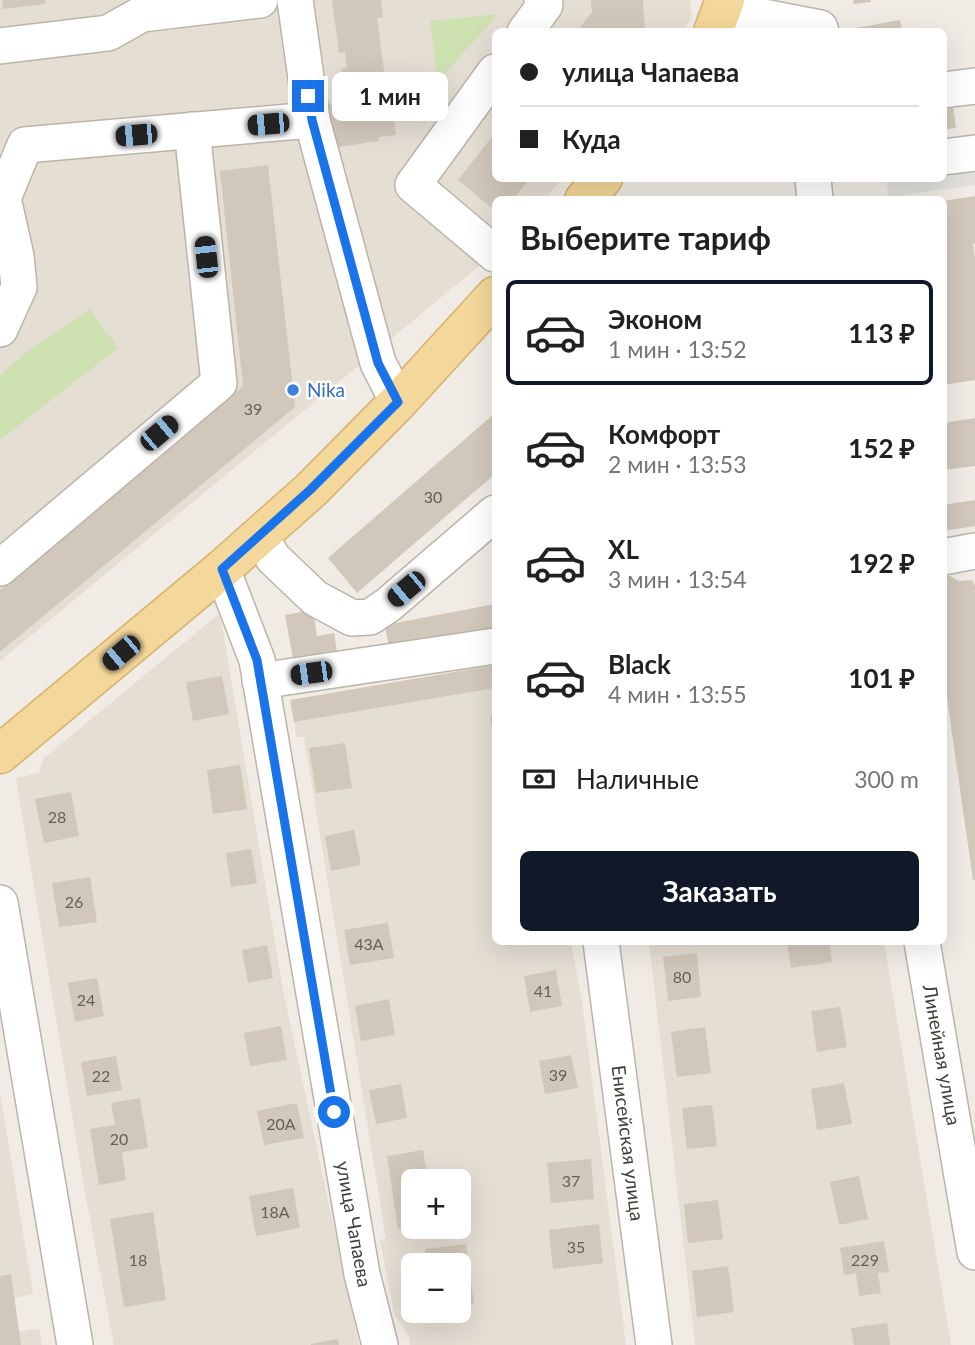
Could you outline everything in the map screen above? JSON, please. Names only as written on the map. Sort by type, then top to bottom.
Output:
[{"type":"main road","points":[[587,196],[600,182]]},
{"type":"main road","points":[[0,754],[222,569],[310,490],[398,402],[492,299]]},
{"type":"street","points":[[0,46],[108,33],[142,14],[260,0]]},
{"type":"street","points":[[295,0],[312,120],[378,363],[398,402]]},
{"type":"street","points":[[528,28],[545,5],[542,0]]},
{"type":"street","points":[[720,14],[820,28]]},
{"type":"street","points":[[492,76],[413,185],[492,251]]},
{"type":"street","points":[[947,90],[975,86]]},
{"type":"street","points":[[0,330],[19,287],[16,256],[1,197],[26,145],[312,120]]},
{"type":"street","points":[[0,568],[219,383],[192,130]]},
{"type":"street","points":[[947,156],[975,153]]},
{"type":"street","points":[[260,535],[273,558],[315,597],[352,618],[370,617],[388,605],[492,516]]},
{"type":"street","points":[[947,556],[975,551]]},
{"type":"street","name":"улица Чапаева","points":[[222,569],[257,660],[362,1274],[380,1345]]},
{"type":"street","points":[[352,618],[362,666]]},
{"type":"street","points":[[260,681],[492,646]]},
{"type":"street","points":[[0,903],[75,1345]]},
{"type":"street","name":"Енисейская улица","points":[[601,945],[654,1345]]},
{"type":"street","name":"Линейная улица","points":[[923,945],[975,1252]]},
{"type":"shaded area","points":[[0,0],[690,0],[692,18],[684,28],[492,28],[492,182],[559,182],[548,196],[492,196],[492,255],[0,661]]},
{"type":"shaded area","points":[[975,163],[975,185],[889,196],[886,182],[947,182],[947,167]]},
{"type":"shaded area","points":[[220,613],[283,990],[359,1345],[114,1345],[86,1198],[16,778],[39,773],[44,758]]},
{"type":"shaded area","points":[[492,689],[492,945],[572,945],[582,1002],[626,1345],[410,1345],[409,1337],[394,1314],[380,1240],[386,1238],[304,737],[296,737],[294,722]]},
{"type":"shaded area","points":[[649,945],[884,945],[951,1345],[695,1345]]},
{"type":"shaded area","points":[[0,1093],[33,1294],[14,1298],[19,1331],[39,1329],[42,1345],[0,1345]]},
{"type":"green space","points":[[498,14],[438,81],[430,21]]},
{"type":"green space","points":[[90,309],[118,348],[0,440],[0,376],[24,354]]},
{"type":"building","points":[[2,0],[45,0],[45,4],[3,9]]},
{"type":"building","points":[[332,0],[381,0],[383,17],[377,18],[387,93],[390,93],[396,135],[378,137],[379,141],[332,148],[326,104],[345,101],[341,69],[347,68],[345,52],[339,53]]},
{"type":"building","points":[[591,0],[643,0],[645,28],[580,28],[592,12]]},
{"type":"building","points":[[853,0],[871,0],[871,2],[854,4]]},
{"type":"building","points":[[900,20],[901,28],[856,28]]},
{"type":"building","points":[[953,105],[956,128],[947,129],[947,106]]},
{"type":"building","points":[[492,137],[492,182],[527,182],[516,196],[492,196],[492,208],[458,180]]},
{"type":"building","points":[[268,165],[295,407],[0,652],[0,590],[243,386],[220,171]]},
{"type":"building","points":[[975,196],[975,380],[947,384],[947,200]]},
{"type":"building","points":[[492,416],[492,477],[357,593],[328,558]]},
{"type":"building","points":[[975,418],[975,466],[947,470],[947,422]]},
{"type":"building","points":[[975,500],[975,526],[947,530],[947,504]]},
{"type":"building","points":[[947,576],[959,581],[972,580],[975,586],[973,880],[947,698]]},
{"type":"building","points":[[492,605],[492,629],[389,648],[385,625]]},
{"type":"building","points":[[313,610],[317,636],[334,633],[338,657],[294,664],[285,615]]},
{"type":"building","points":[[492,666],[492,689],[294,722],[290,700]]},
{"type":"building","points":[[222,676],[229,714],[193,721],[186,682]]},
{"type":"building","points":[[345,743],[352,788],[316,793],[309,748]]},
{"type":"building","points":[[240,765],[247,809],[213,814],[207,770]]},
{"type":"building","points":[[71,792],[79,836],[44,843],[35,799]]},
{"type":"building","points":[[354,830],[361,865],[331,871],[325,836]]},
{"type":"building","points":[[251,849],[257,883],[231,887],[226,853]]},
{"type":"building","points":[[90,877],[97,922],[59,927],[52,883]]},
{"type":"building","points":[[388,923],[394,958],[350,965],[344,930]]},
{"type":"building","points":[[267,945],[273,978],[248,983],[242,950]]},
{"type":"building","points":[[787,945],[829,945],[832,962],[791,968]]},
{"type":"building","points":[[697,953],[701,997],[668,1001],[663,957]]},
{"type":"building","points":[[556,970],[562,1006],[530,1012],[524,976]]},
{"type":"building","points":[[97,978],[104,1016],[75,1022],[68,983]]},
{"type":"building","points":[[389,999],[395,1035],[361,1041],[355,1006]]},
{"type":"building","points":[[840,1007],[847,1047],[817,1052],[811,1011]]},
{"type":"building","points":[[281,1026],[287,1060],[250,1066],[244,1033]]},
{"type":"building","points":[[705,1027],[711,1073],[677,1077],[671,1032]]},
{"type":"building","points":[[571,1055],[578,1088],[545,1094],[539,1061]]},
{"type":"building","points":[[116,1056],[122,1090],[87,1096],[81,1062]]},
{"type":"building","points":[[844,1083],[852,1124],[817,1130],[811,1089]]},
{"type":"building","points":[[401,1084],[407,1118],[376,1124],[369,1090]]},
{"type":"building","points":[[140,1098],[148,1148],[122,1152],[126,1180],[99,1185],[90,1129],[115,1125],[111,1103]]},
{"type":"building","points":[[297,1103],[304,1138],[264,1145],[257,1111]]},
{"type":"building","points":[[712,1105],[717,1146],[687,1149],[682,1108]]},
{"type":"building","points":[[423,1150],[426,1169],[401,1169],[401,1229],[398,1229],[387,1156]]},
{"type":"building","points":[[591,1159],[594,1199],[551,1203],[547,1163]]},
{"type":"building","points":[[859,1176],[868,1219],[839,1225],[830,1182]]},
{"type":"building","points":[[293,1188],[300,1228],[256,1236],[249,1196]]},
{"type":"building","points":[[718,1200],[723,1239],[688,1243],[684,1204]]},
{"type":"building","points":[[153,1212],[166,1300],[124,1307],[110,1219]]},
{"type":"building","points":[[599,1224],[603,1263],[553,1269],[549,1230]]},
{"type":"building","points":[[884,1241],[889,1272],[878,1273],[881,1293],[859,1296],[856,1273],[844,1275],[840,1248]]},
{"type":"building","points":[[466,1244],[467,1253],[426,1253],[425,1249]]},
{"type":"building","points":[[728,1266],[734,1312],[697,1317],[692,1271]]},
{"type":"building","points":[[11,1274],[21,1345],[0,1345],[0,1276]]},
{"type":"building","points":[[471,1282],[474,1304],[471,1304]]},
{"type":"building","points":[[887,1323],[890,1345],[854,1345],[851,1328]]},
{"type":"building","points":[[338,1339],[339,1345],[311,1345],[311,1344]]},
{"type":"place","name":"Nika","points":[[293,390]]},
{"type":"route","points":[[308,96],[312,120],[378,363],[398,402],[310,490],[222,569],[257,660],[334,1112]]}]
